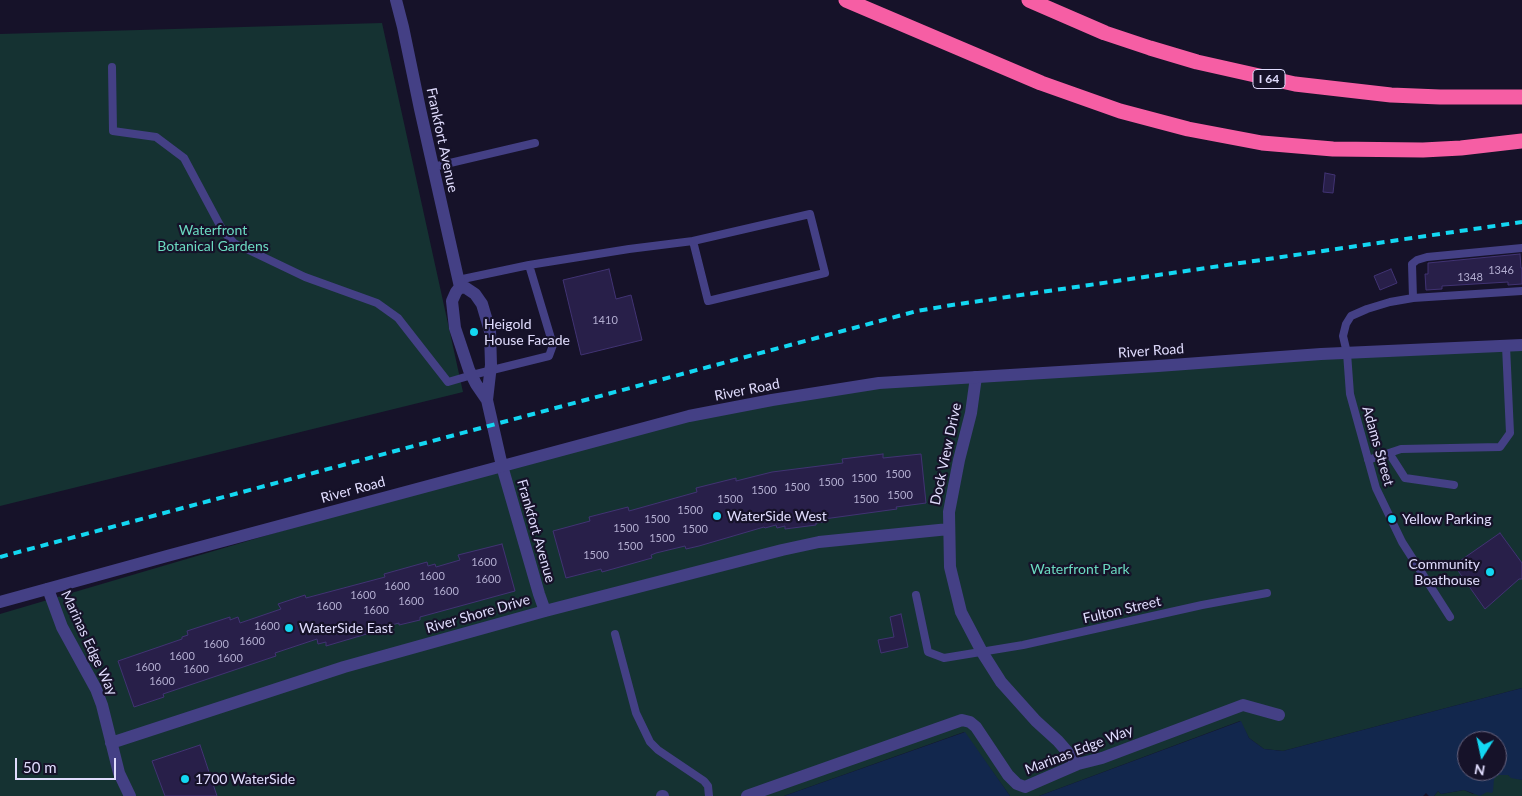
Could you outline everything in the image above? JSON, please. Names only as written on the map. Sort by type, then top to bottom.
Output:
[{"type":"highway","points":[[846,0],[1041,83],[1120,111],[1188,130],[1262,143],[1333,149],[1423,150],[1522,141]]},
{"type":"highway","name":"I 64","points":[[1028,0],[1105,33],[1150,48],[1197,62],[1295,84],[1391,96],[1440,98],[1522,97]]},
{"type":"street","name":"Frankfort Avenue","points":[[396,0],[459,284],[452,301],[455,328],[472,375],[487,400],[502,466],[545,611]]},
{"type":"street","name":"Frankfort Avenue","points":[[459,284],[475,294],[484,311],[490,331],[492,348],[487,400]]},
{"type":"street","name":"River Road","points":[[0,602],[689,416],[772,400],[879,383],[1347,353],[1522,345]]},
{"type":"street","name":"Dock View Drive","points":[[976,377],[971,412],[949,512],[950,567],[961,612],[982,652],[1001,682],[1078,764]]},
{"type":"street","name":"River Shore Drive","points":[[111,742],[344,667],[545,611],[819,542],[949,529]]},
{"type":"street","name":"Marinas Edge Way","points":[[48,589],[62,626],[96,689],[102,705],[119,773],[130,796]]},
{"type":"street","name":"Marinas Edge Way","points":[[747,796],[962,720],[970,722],[976,727],[1008,775],[1016,784],[1025,787],[1078,764],[1102,758],[1242,705],[1280,715]]},
{"type":"lane","points":[[112,67],[113,131],[156,137],[184,158],[223,231],[234,243],[305,277],[377,303],[398,318],[448,382],[549,356],[553,345],[529,265]]},
{"type":"lane","points":[[433,167],[535,143]]},
{"type":"lane","points":[[459,284],[529,265],[693,241],[810,214],[825,273],[708,301],[693,241]]},
{"type":"lane","points":[[1522,248],[1427,257],[1417,260],[1412,264],[1413,298],[1522,291]]},
{"type":"lane","name":"Adams Street","points":[[1413,298],[1390,302],[1351,316],[1346,324],[1343,336],[1347,353],[1350,394],[1376,488],[1402,542],[1450,617]]},
{"type":"lane","points":[[1368,460],[1401,449],[1500,447],[1510,433],[1506,346]]},
{"type":"lane","points":[[1389,453],[1405,478],[1454,485]]},
{"type":"lane","name":"Fulton Street","points":[[916,595],[928,652],[944,658],[1023,645],[1267,592]]},
{"type":"lane","points":[[615,634],[636,713],[650,742],[658,750],[704,781],[708,786],[709,796]]},
{"type":"green space","name":"Waterfront Botanical Gardens","points":[[382,23],[463,392],[0,506],[0,34]]},
{"type":"green space","name":"Waterfront Park","points":[[1522,341],[1522,688],[1283,751],[1264,749],[1249,738],[1240,721],[1039,796],[1010,796],[964,732],[784,796],[0,796],[0,614],[502,466],[689,416],[879,383]]},
{"type":"green space","points":[[1508,775],[1522,780],[1522,796],[1434,796],[1438,791],[1441,794],[1464,790],[1473,794],[1490,781],[1507,781]]},
{"type":"water","points":[[1522,688],[1522,780],[1511,778],[1507,775],[1507,731],[1457,731],[1457,781],[1494,781],[1492,793],[1487,792],[1480,796],[1464,790],[1441,794],[1438,791],[1434,796],[1429,796],[1426,793],[1423,796],[1039,796],[1241,721],[1249,738],[1264,749],[1283,751]]},
{"type":"water","points":[[965,732],[1010,796],[784,796]]},
{"type":"building","points":[[1325,173],[1335,175],[1333,193],[1323,192]]},
{"type":"building","points":[[1520,254],[1522,284],[1508,285],[1508,282],[1442,286],[1442,289],[1426,290],[1425,274],[1428,274],[1428,263]]},
{"type":"building","points":[[609,269],[616,299],[631,295],[642,340],[581,355],[563,280]]},
{"type":"building","points":[[1391,269],[1397,283],[1380,290],[1374,276]]},
{"type":"building","name":"WaterSide West","points":[[883,454],[883,458],[921,454],[926,503],[824,519],[824,522],[816,523],[816,525],[785,529],[785,526],[777,528],[776,525],[764,527],[699,546],[686,549],[685,546],[656,553],[651,555],[652,558],[602,572],[601,569],[566,578],[553,531],[590,521],[589,517],[628,507],[629,511],[697,492],[696,488],[736,478],[736,481],[772,472],[843,463],[842,459]]},
{"type":"building","name":"Community Boathouse","points":[[1500,533],[1522,563],[1522,579],[1519,579],[1485,609],[1454,565]]},
{"type":"building","name":"WaterSide East","points":[[502,544],[515,591],[420,617],[420,620],[369,631],[370,633],[326,646],[326,642],[318,644],[317,639],[275,653],[276,656],[163,694],[164,697],[134,707],[118,661],[182,639],[182,637],[188,635],[187,631],[230,617],[230,620],[238,617],[240,623],[281,609],[278,604],[305,595],[306,598],[385,577],[384,574],[427,562],[428,566],[435,564],[436,567],[460,560],[458,555]]},
{"type":"building","points":[[901,614],[908,647],[881,653],[878,640],[894,637],[890,617]]},
{"type":"building","name":"1700 WaterSide","points":[[200,745],[217,796],[165,796],[152,761]]},
{"type":"railway","points":[[0,557],[917,311],[1522,222]]},
{"type":"place","name":"Heigold House Facade","points":[[474,332]]},
{"type":"place","name":"WaterSide West","points":[[717,516]]},
{"type":"place","name":"Yellow Parking","points":[[1392,519]]},
{"type":"place","name":"Community Boathouse","points":[[1490,572]]},
{"type":"place","name":"WaterSide East","points":[[289,628]]},
{"type":"place","name":"1700 WaterSide","points":[[185,779]]}]
